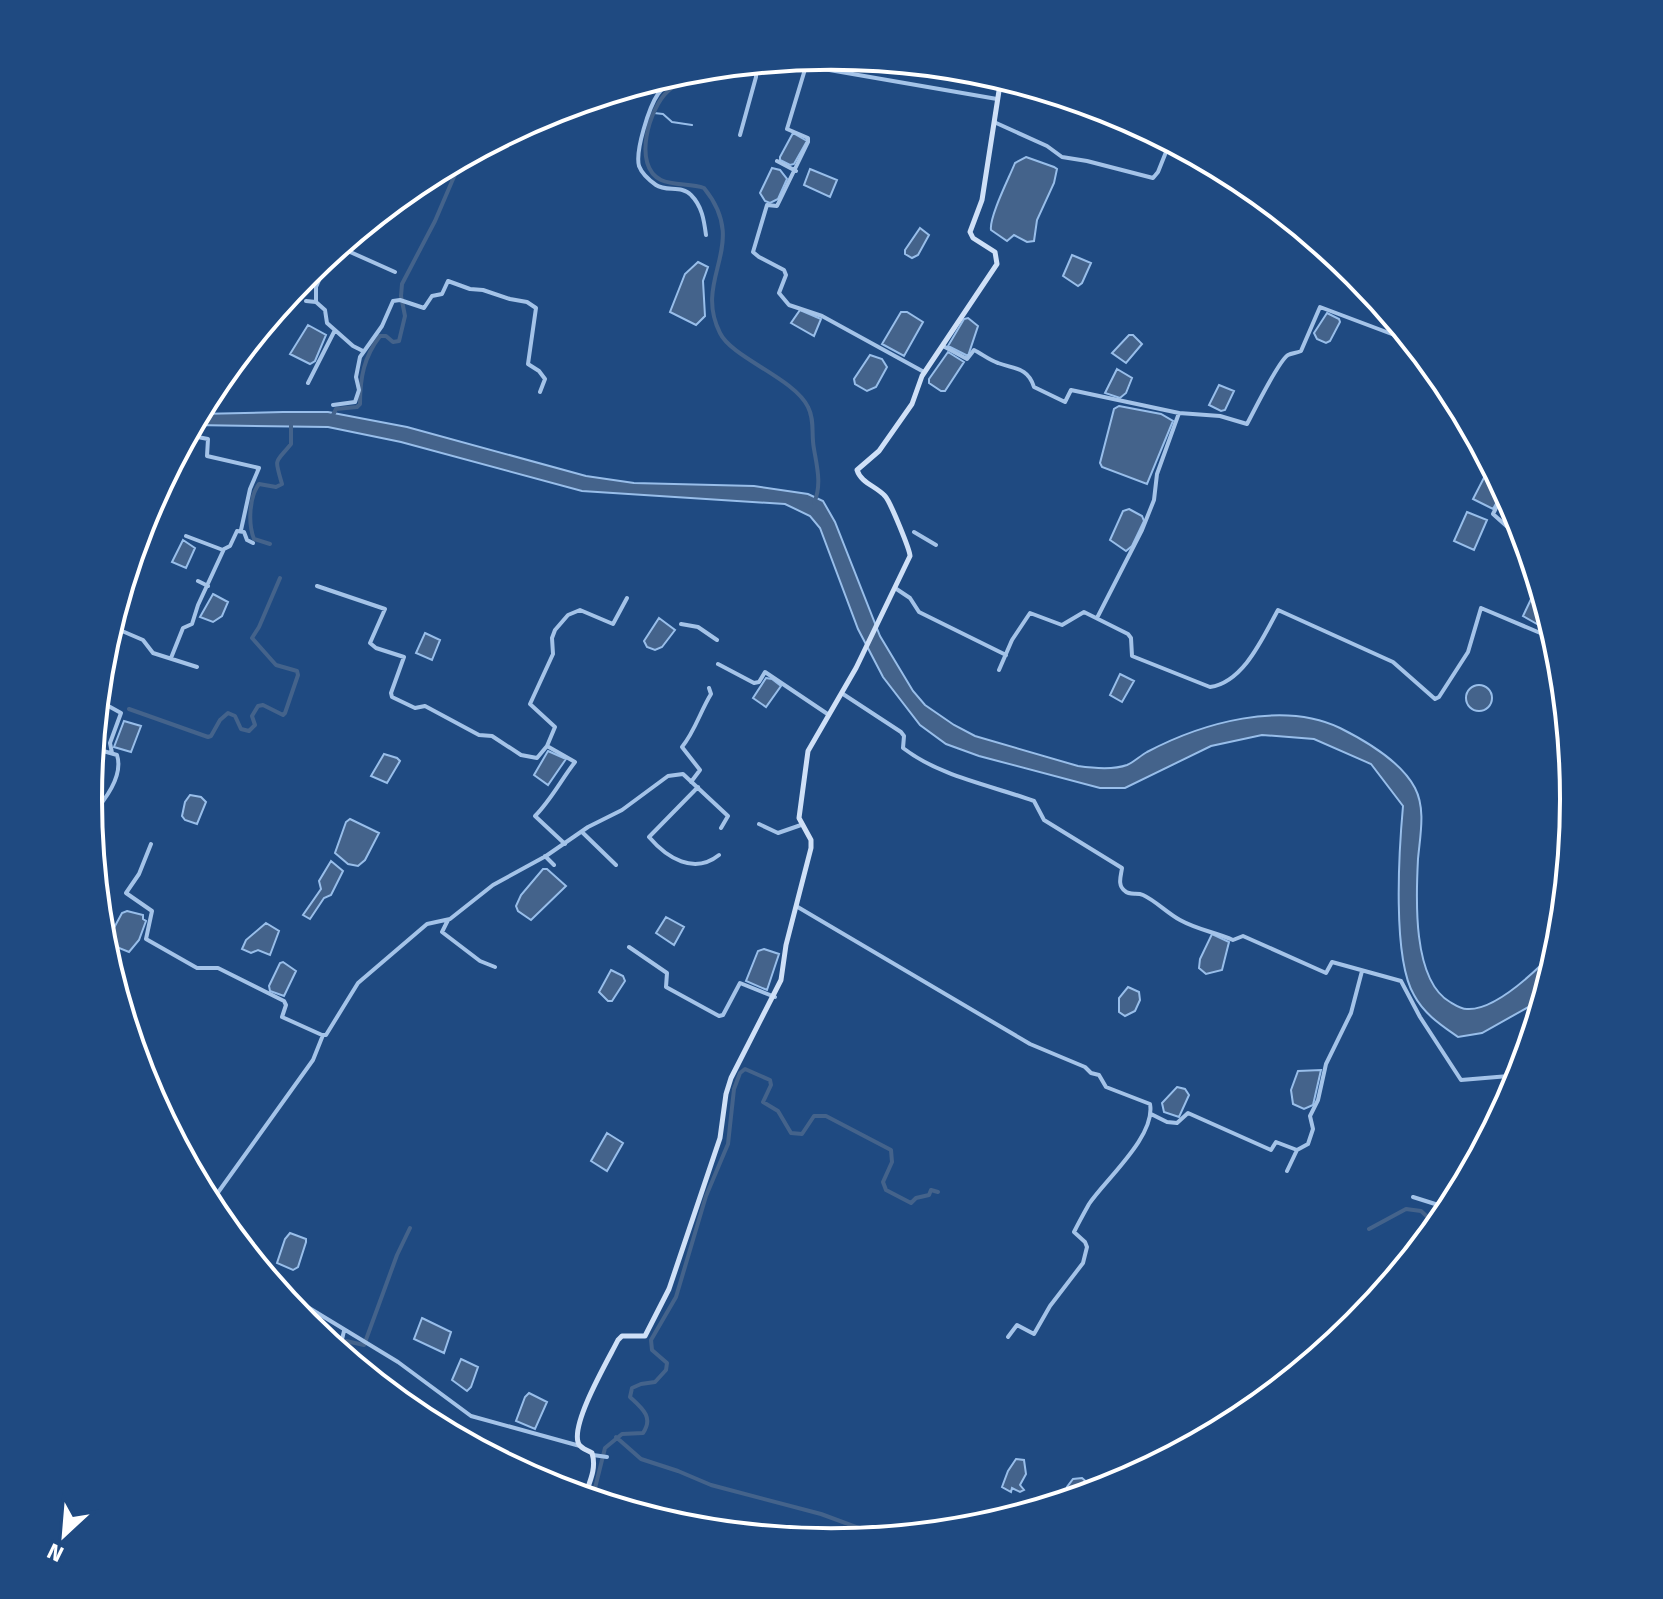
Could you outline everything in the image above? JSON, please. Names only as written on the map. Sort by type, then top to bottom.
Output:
[{"type":"main road","points":[[588,1487],[596,1455],[580,1446],[578,1435],[584,1408],[618,1340],[622,1336],[642,1337],[646,1334],[669,1289],[720,1138],[729,1083],[775,997],[783,973],[786,945],[811,848],[810,837],[801,825],[800,799],[808,751],[843,694],[908,560],[909,547],[888,499],[857,472],[879,451],[912,404],[924,372],[997,264],[995,252],[973,238],[970,232],[982,200],[999,90]]},
{"type":"street","points":[[830,70],[997,99]]},
{"type":"street","points":[[804,71],[787,129],[808,138],[796,171],[777,206],[767,205],[753,248],[755,254],[784,270],[786,275],[779,293],[792,306],[822,316],[924,372]]},
{"type":"street","points":[[740,135],[756,74]]},
{"type":"street","points":[[662,90],[646,122],[638,161],[643,173],[659,187],[691,195],[702,211],[706,235]]},
{"type":"street","points":[[994,122],[1047,146],[1062,157],[1153,178],[1166,152]]},
{"type":"street","points":[[777,161],[796,171]]},
{"type":"street","points":[[350,252],[395,272]]},
{"type":"street","points":[[333,405],[355,402],[358,397],[357,368],[363,351],[372,343],[393,301],[400,300],[424,308],[432,296],[442,294],[448,281],[533,305],[538,311],[528,364],[545,379],[540,392]]},
{"type":"street","points":[[316,302],[318,282]]},
{"type":"street","points":[[306,301],[316,302],[324,308],[325,320],[353,346],[363,351]]},
{"type":"street","points":[[943,346],[967,359],[974,350],[1000,364],[1011,365],[1031,377],[1034,387],[1065,402],[1071,390],[1179,413],[1220,416],[1247,424],[1279,365],[1287,356],[1301,351],[1320,307],[1393,334]]},
{"type":"street","points":[[308,383],[335,330]]},
{"type":"street","points":[[1097,618],[1154,500],[1157,474],[1179,413]]},
{"type":"street","points":[[199,437],[208,439],[207,456],[259,468],[251,486],[241,531]]},
{"type":"street","points":[[1498,504],[1493,514],[1508,527]]},
{"type":"street","points":[[171,658],[183,628],[192,625],[223,550],[230,546],[237,531],[241,531]]},
{"type":"street","points":[[241,531],[253,543]]},
{"type":"street","points":[[914,532],[936,545]]},
{"type":"street","points":[[186,536],[223,550]]},
{"type":"street","points":[[198,581],[208,586]]},
{"type":"street","points":[[317,586],[385,609],[370,643],[404,657],[392,697],[413,707],[425,706],[479,735],[492,736],[526,757],[537,758],[547,746],[555,727],[530,704],[553,654],[555,630],[568,615],[580,610],[613,624],[627,598]]},
{"type":"street","points":[[895,588],[910,598],[919,612],[1006,655]]},
{"type":"street","points":[[999,670],[1030,613],[1062,625],[1084,612],[1128,634],[1132,656],[1210,687],[1216,686],[1242,668],[1255,652],[1278,610],[1393,662],[1435,699],[1468,652],[1481,608],[1541,633]]},
{"type":"street","points":[[681,624],[698,627],[717,640]]},
{"type":"street","points":[[122,631],[143,640],[153,653],[197,667]]},
{"type":"street","points":[[718,664],[754,683],[759,682],[765,672],[829,715]]},
{"type":"street","points":[[691,782],[700,770],[682,747],[711,694],[709,688]]},
{"type":"street","points":[[843,694],[901,732],[904,736],[903,748],[920,758],[960,778],[1034,801],[1044,820],[1122,868],[1119,883],[1123,891],[1140,893],[1193,927],[1233,940],[1243,936],[1326,973],[1332,962],[1339,962],[1399,980],[1404,983],[1420,1017],[1461,1080],[1506,1076]]},
{"type":"street","points":[[108,706],[121,713],[111,740],[112,753]]},
{"type":"street","points":[[547,746],[575,762],[535,816],[565,844]]},
{"type":"street","points":[[102,801],[117,774],[119,758],[104,751]]},
{"type":"street","points":[[495,967],[480,961],[442,932],[448,920],[493,885],[622,810],[668,776],[679,772],[728,816],[721,828]]},
{"type":"street","points":[[698,787],[649,837],[660,850],[678,861],[702,863],[719,855]]},
{"type":"street","points":[[759,824],[778,833],[801,825]]},
{"type":"street","points":[[582,832],[616,865]]},
{"type":"street","points":[[151,844],[139,874],[126,893],[152,911],[146,939],[197,968],[218,968],[284,1001],[286,1005],[282,1017],[323,1035]]},
{"type":"street","points":[[545,856],[554,865]]},
{"type":"street","points":[[796,906],[1030,1044],[1099,1075],[1106,1087],[1150,1104],[1151,1114],[1141,1136],[1090,1203],[1074,1232],[1087,1247],[1079,1271],[1050,1306],[1034,1334],[1017,1325],[1008,1337]]},
{"type":"street","points":[[218,1193],[313,1060],[323,1035],[366,974],[427,924],[448,920]]},
{"type":"street","points":[[629,947],[667,973],[666,987],[717,1015],[723,1015],[740,983],[775,997]]},
{"type":"street","points":[[1287,1171],[1297,1150],[1311,1142],[1313,1129],[1310,1116],[1318,1100],[1326,1064],[1351,1013],[1362,971]]},
{"type":"street","points":[[1151,1114],[1177,1123],[1188,1113],[1271,1150],[1278,1142],[1297,1150]]},
{"type":"street","points":[[1413,1197],[1438,1205]]},
{"type":"street","points":[[306,1304],[344,1331],[398,1362],[471,1416],[580,1446]]},
{"type":"street","points":[[342,1339],[344,1331]]},
{"type":"street","points":[[596,1455],[607,1457]]},
{"type":"water","points":[[793,133],[807,141],[794,164],[790,165],[780,157]]},
{"type":"water","points":[[1026,157],[1057,169],[1054,183],[1037,220],[1034,241],[1027,242],[1014,235],[1007,241],[991,230],[991,224],[1015,163]]},
{"type":"water","points":[[772,168],[780,170],[787,179],[778,199],[770,203],[760,193]]},
{"type":"water","points":[[810,169],[837,180],[830,197],[804,185]]},
{"type":"water","points":[[920,228],[929,235],[918,255],[912,258],[905,254],[905,250]]},
{"type":"water","points":[[1072,255],[1091,263],[1078,286],[1063,276]]},
{"type":"water","points":[[698,262],[708,267],[703,281],[705,316],[696,325],[670,312],[685,274]]},
{"type":"water","points":[[800,310],[821,319],[814,336],[791,323]]},
{"type":"water","points":[[901,312],[907,312],[923,322],[904,356],[882,344]]},
{"type":"water","points":[[1327,313],[1340,322],[1326,343],[1317,339],[1314,333]]},
{"type":"water","points":[[968,318],[978,326],[968,356],[948,346],[964,319]]},
{"type":"water","points":[[308,325],[326,335],[315,361],[310,364],[290,354]]},
{"type":"water","points":[[1129,335],[1142,344],[1126,363],[1112,353]]},
{"type":"water","points":[[948,352],[964,362],[945,391],[941,391],[929,383],[929,379]]},
{"type":"water","points":[[870,355],[882,359],[887,367],[876,387],[867,391],[855,384],[854,379]]},
{"type":"water","points":[[1117,369],[1132,378],[1126,393],[1120,398],[1105,393]]},
{"type":"water","points":[[1219,385],[1234,391],[1225,410],[1221,411],[1209,405]]},
{"type":"water","points":[[1119,406],[1161,414],[1173,421],[1147,484],[1102,467],[1100,463],[1114,409]]},
{"type":"water","points":[[328,412],[407,427],[586,476],[634,483],[754,486],[808,494],[823,501],[835,522],[880,636],[913,691],[925,705],[975,736],[1078,766],[1121,767],[1169,741],[1217,724],[1242,719],[1293,716],[1340,728],[1392,761],[1409,778],[1418,796],[1421,823],[1417,894],[1419,936],[1429,976],[1438,991],[1460,1008],[1479,1008],[1505,995],[1541,966],[1531,1006],[1482,1033],[1458,1037],[1433,1019],[1414,995],[1402,956],[1400,931],[1403,806],[1371,764],[1314,739],[1262,735],[1211,746],[1125,788],[1100,788],[979,756],[946,744],[920,725],[883,677],[858,629],[820,528],[810,516],[785,504],[582,491],[401,442],[328,427],[206,425],[213,414]]},
{"type":"water","points":[[1485,475],[1497,502],[1493,509],[1473,499]]},
{"type":"water","points":[[1129,509],[1142,516],[1144,521],[1132,546],[1126,551],[1110,540],[1123,511]]},
{"type":"water","points":[[1467,512],[1487,520],[1474,550],[1454,541]]},
{"type":"water","points":[[183,540],[195,548],[186,568],[172,562]]},
{"type":"water","points":[[213,594],[228,602],[222,616],[213,622],[200,617]]},
{"type":"water","points":[[1532,597],[1539,622],[1537,624],[1523,616]]},
{"type":"water","points":[[659,618],[675,630],[662,647],[655,650],[647,647],[644,641]]},
{"type":"water","points":[[425,633],[440,640],[432,660],[416,653]]},
{"type":"water","points":[[1120,674],[1134,681],[1122,702],[1110,695]]},
{"type":"water","points":[[766,678],[781,686],[766,707],[753,698]]},
{"type":"water","points":[[1479,685],[1488,689],[1492,698],[1488,707],[1479,711],[1470,707],[1466,698],[1470,689]]},
{"type":"water","points":[[124,721],[141,726],[131,752],[114,747]]},
{"type":"water","points":[[548,751],[566,759],[548,785],[534,775]]},
{"type":"water","points":[[384,754],[400,761],[387,783],[371,776]]},
{"type":"water","points":[[190,795],[201,797],[206,802],[197,824],[182,816]]},
{"type":"water","points":[[350,819],[379,833],[365,860],[358,866],[348,864],[335,853],[346,822]]},
{"type":"water","points":[[331,861],[343,871],[331,895],[324,898],[310,919],[303,915],[321,889],[319,881]]},
{"type":"water","points":[[543,869],[566,886],[531,920],[516,906],[521,895]]},
{"type":"water","points":[[127,911],[143,915],[146,921],[139,940],[129,952],[119,948],[116,942],[114,928],[122,913]]},
{"type":"water","points":[[666,917],[684,927],[674,945],[656,933]]},
{"type":"water","points":[[266,923],[279,931],[270,955],[242,949],[246,940]]},
{"type":"water","points":[[1212,934],[1229,942],[1222,970],[1206,974],[1199,968],[1200,959]]},
{"type":"water","points":[[764,949],[779,954],[767,990],[746,981],[758,951]]},
{"type":"water","points":[[283,962],[296,971],[284,996],[270,991],[269,986]]},
{"type":"water","points":[[611,970],[623,976],[625,981],[612,1001],[608,1001],[599,992]]},
{"type":"water","points":[[1128,987],[1139,992],[1140,1000],[1135,1011],[1125,1016],[1119,1012],[1119,998]]},
{"type":"water","points":[[1321,1070],[1313,1105],[1304,1109],[1293,1104],[1291,1090],[1298,1071]]},
{"type":"water","points":[[1177,1087],[1185,1089],[1189,1095],[1179,1117],[1164,1112],[1162,1103]]},
{"type":"water","points":[[607,1133],[623,1143],[607,1171],[591,1161]]},
{"type":"water","points":[[290,1233],[306,1239],[298,1267],[293,1270],[277,1263]]},
{"type":"water","points":[[422,1318],[451,1332],[444,1353],[414,1339]]},
{"type":"water","points":[[461,1359],[478,1367],[467,1391],[452,1380]]},
{"type":"water","points":[[529,1393],[547,1402],[535,1429],[516,1421]]},
{"type":"water","points":[[1016,1459],[1024,1460],[1026,1474],[1020,1485],[1024,1490],[1020,1492],[1012,1488],[1011,1492],[1002,1487]]},
{"type":"water","points":[[1082,1478],[1087,1482],[1067,1490],[1073,1479]]},
{"type":"waterway","points":[[672,88],[661,99],[650,123],[645,150],[647,163],[652,173],[661,180],[704,188],[717,209],[722,227],[722,245],[712,295],[713,313],[727,342],[790,387],[808,407],[818,476],[814,503]]},
{"type":"waterway","points":[[654,113],[663,114],[672,122],[692,125]]},
{"type":"waterway","points":[[333,415],[336,409],[360,404],[364,368],[380,336],[386,336],[393,342],[399,341],[405,316],[402,284],[454,176]]},
{"type":"waterway","points":[[270,544],[254,539],[251,503],[259,484],[276,487],[282,484],[278,461],[291,444],[291,422]]},
{"type":"waterway","points":[[129,709],[208,737],[228,713],[235,716],[241,729],[249,731],[255,725],[252,716],[258,706],[263,705],[283,715],[297,671],[276,665],[252,638],[280,578]]},
{"type":"waterway","points":[[595,1489],[605,1448],[622,1434],[643,1433],[646,1427],[645,1413],[630,1397],[632,1388],[655,1382],[666,1370],[667,1363],[652,1350],[651,1340],[676,1297],[706,1196],[728,1144],[734,1089],[740,1073],[745,1069],[770,1080],[771,1085],[763,1102],[778,1111],[791,1133],[802,1134],[814,1116],[826,1116],[891,1150],[892,1162],[883,1182],[886,1190],[911,1203],[916,1198],[929,1195],[931,1190],[938,1192]]},
{"type":"waterway","points":[[1369,1229],[1406,1209],[1421,1211],[1429,1218]]},
{"type":"waterway","points":[[346,1343],[364,1345],[410,1228]]},
{"type":"waterway","points":[[616,1437],[641,1459],[711,1485],[821,1514],[859,1528]]}]
